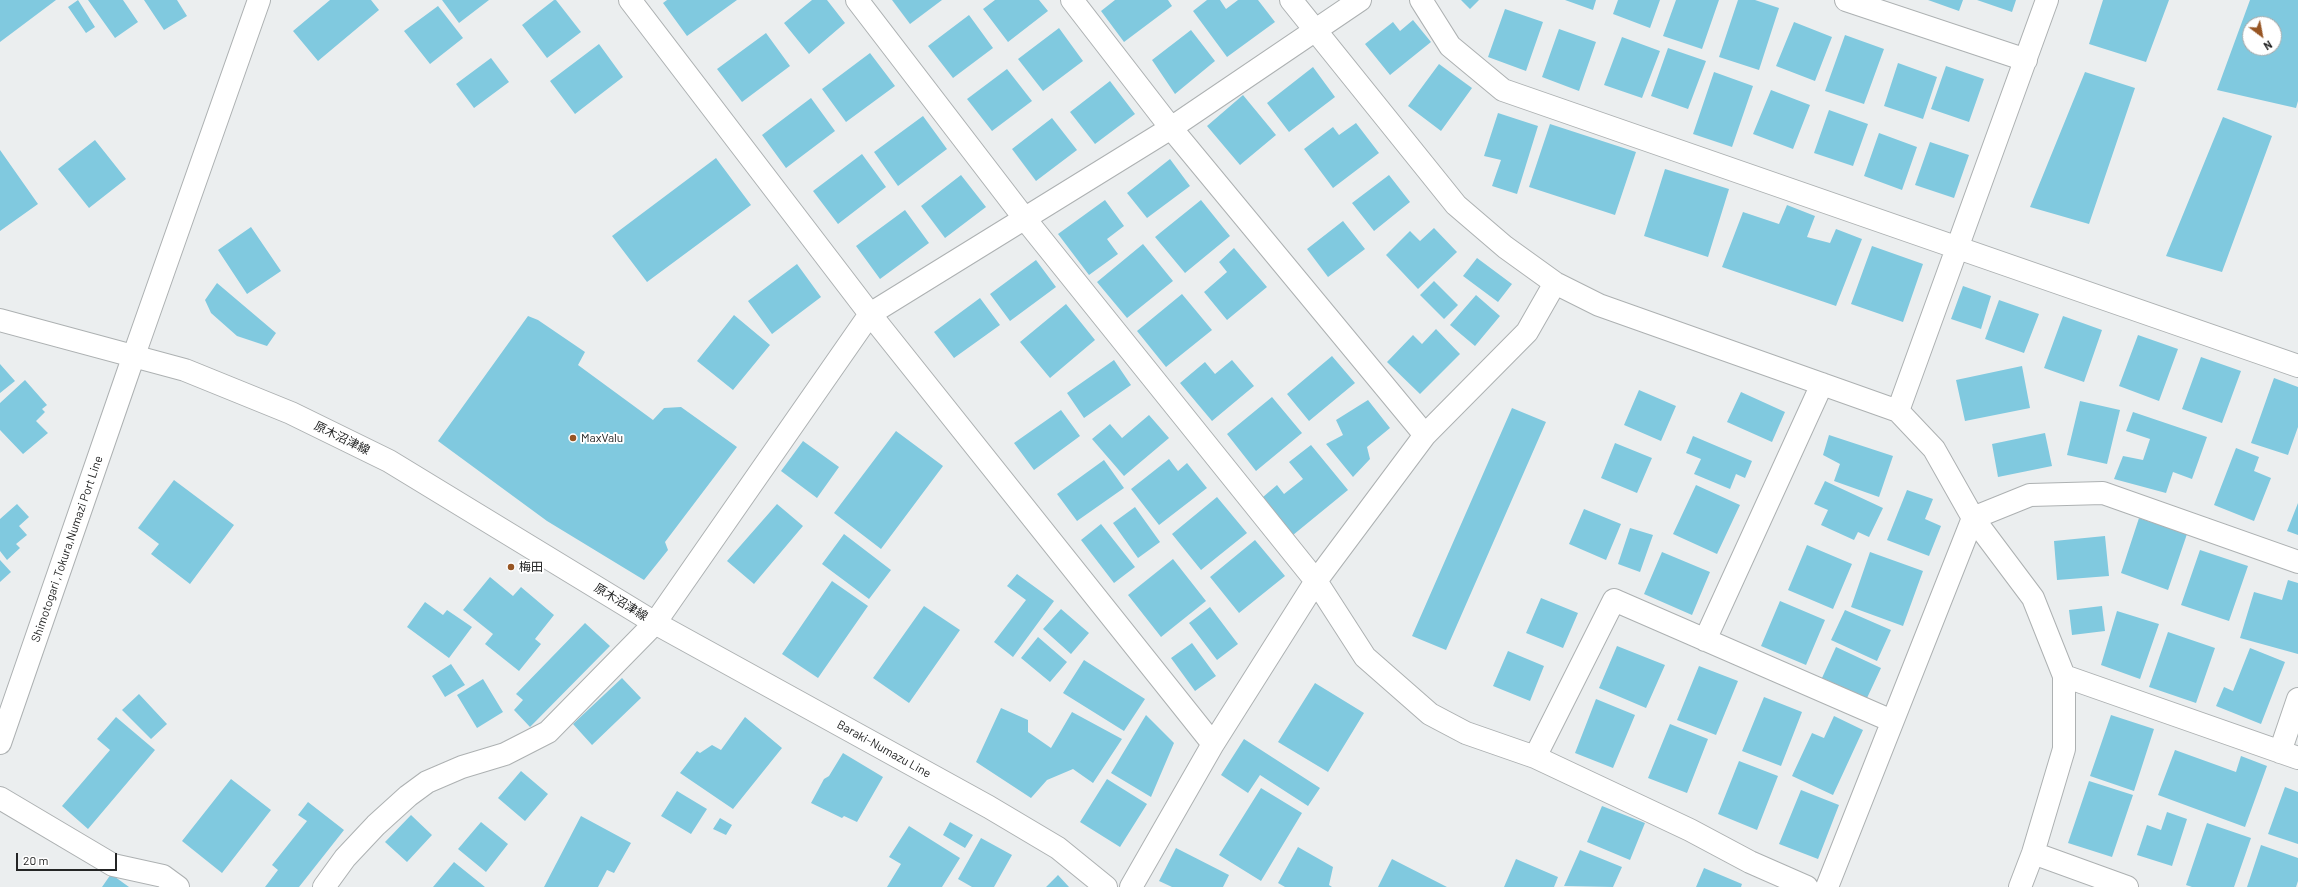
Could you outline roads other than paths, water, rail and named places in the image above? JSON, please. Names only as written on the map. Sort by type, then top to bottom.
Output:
[{"type":"street","name":"Shimotogari ,Tokura,Numazi Port Line","points":[[0,743],[259,0]]},
{"type":"street","points":[[630,0],[870,314],[1213,744]]},
{"type":"street","points":[[857,0],[1025,218],[1316,581],[1365,657],[1430,714],[1466,733],[1535,757],[1690,830],[1750,862],[1807,887]]},
{"type":"street","points":[[1072,0],[1171,128],[1425,435]]},
{"type":"street","points":[[1291,0],[1456,205],[1505,247],[1555,283],[1599,305],[1898,411],[1934,449],[1973,518],[2033,598],[2064,676],[2064,749],[2033,853],[2020,887]]},
{"type":"street","points":[[324,887],[345,858],[376,825],[408,796],[427,782],[462,767],[505,754],[548,732],[654,623],[870,314],[1171,128],[1360,0]]},
{"type":"street","points":[[1421,0],[1450,46],[1503,90],[2298,366]]},
{"type":"street","points":[[1846,0],[2026,60]]},
{"type":"street","points":[[1898,411],[2047,0]]},
{"type":"street","points":[[1132,887],[1213,744],[1316,581],[1425,435],[1527,332],[1555,283]]},
{"type":"street","name":"原木沼津線","points":[[0,320],[185,370],[291,413],[389,461],[654,623]]},
{"type":"street","points":[[1705,640],[1822,384]]},
{"type":"street","points":[[1827,887],[1973,518],[2030,495],[2103,493],[2298,562]]},
{"type":"street","points":[[1535,757],[1614,600],[1892,721]]},
{"type":"street","name":"Baraki-Numazu Line","points":[[654,623],[989,807],[1058,848],[1106,887]]},
{"type":"street","points":[[2064,676],[2289,755],[2298,698]]},
{"type":"street","points":[[0,798],[113,865],[163,876],[178,887]]},
{"type":"street","points":[[2033,853],[2127,887]]},
{"type":"place","name":"MaxValu","points":[[573,438]]},
{"type":"place","name":"梅田","points":[[511,567]]}]
